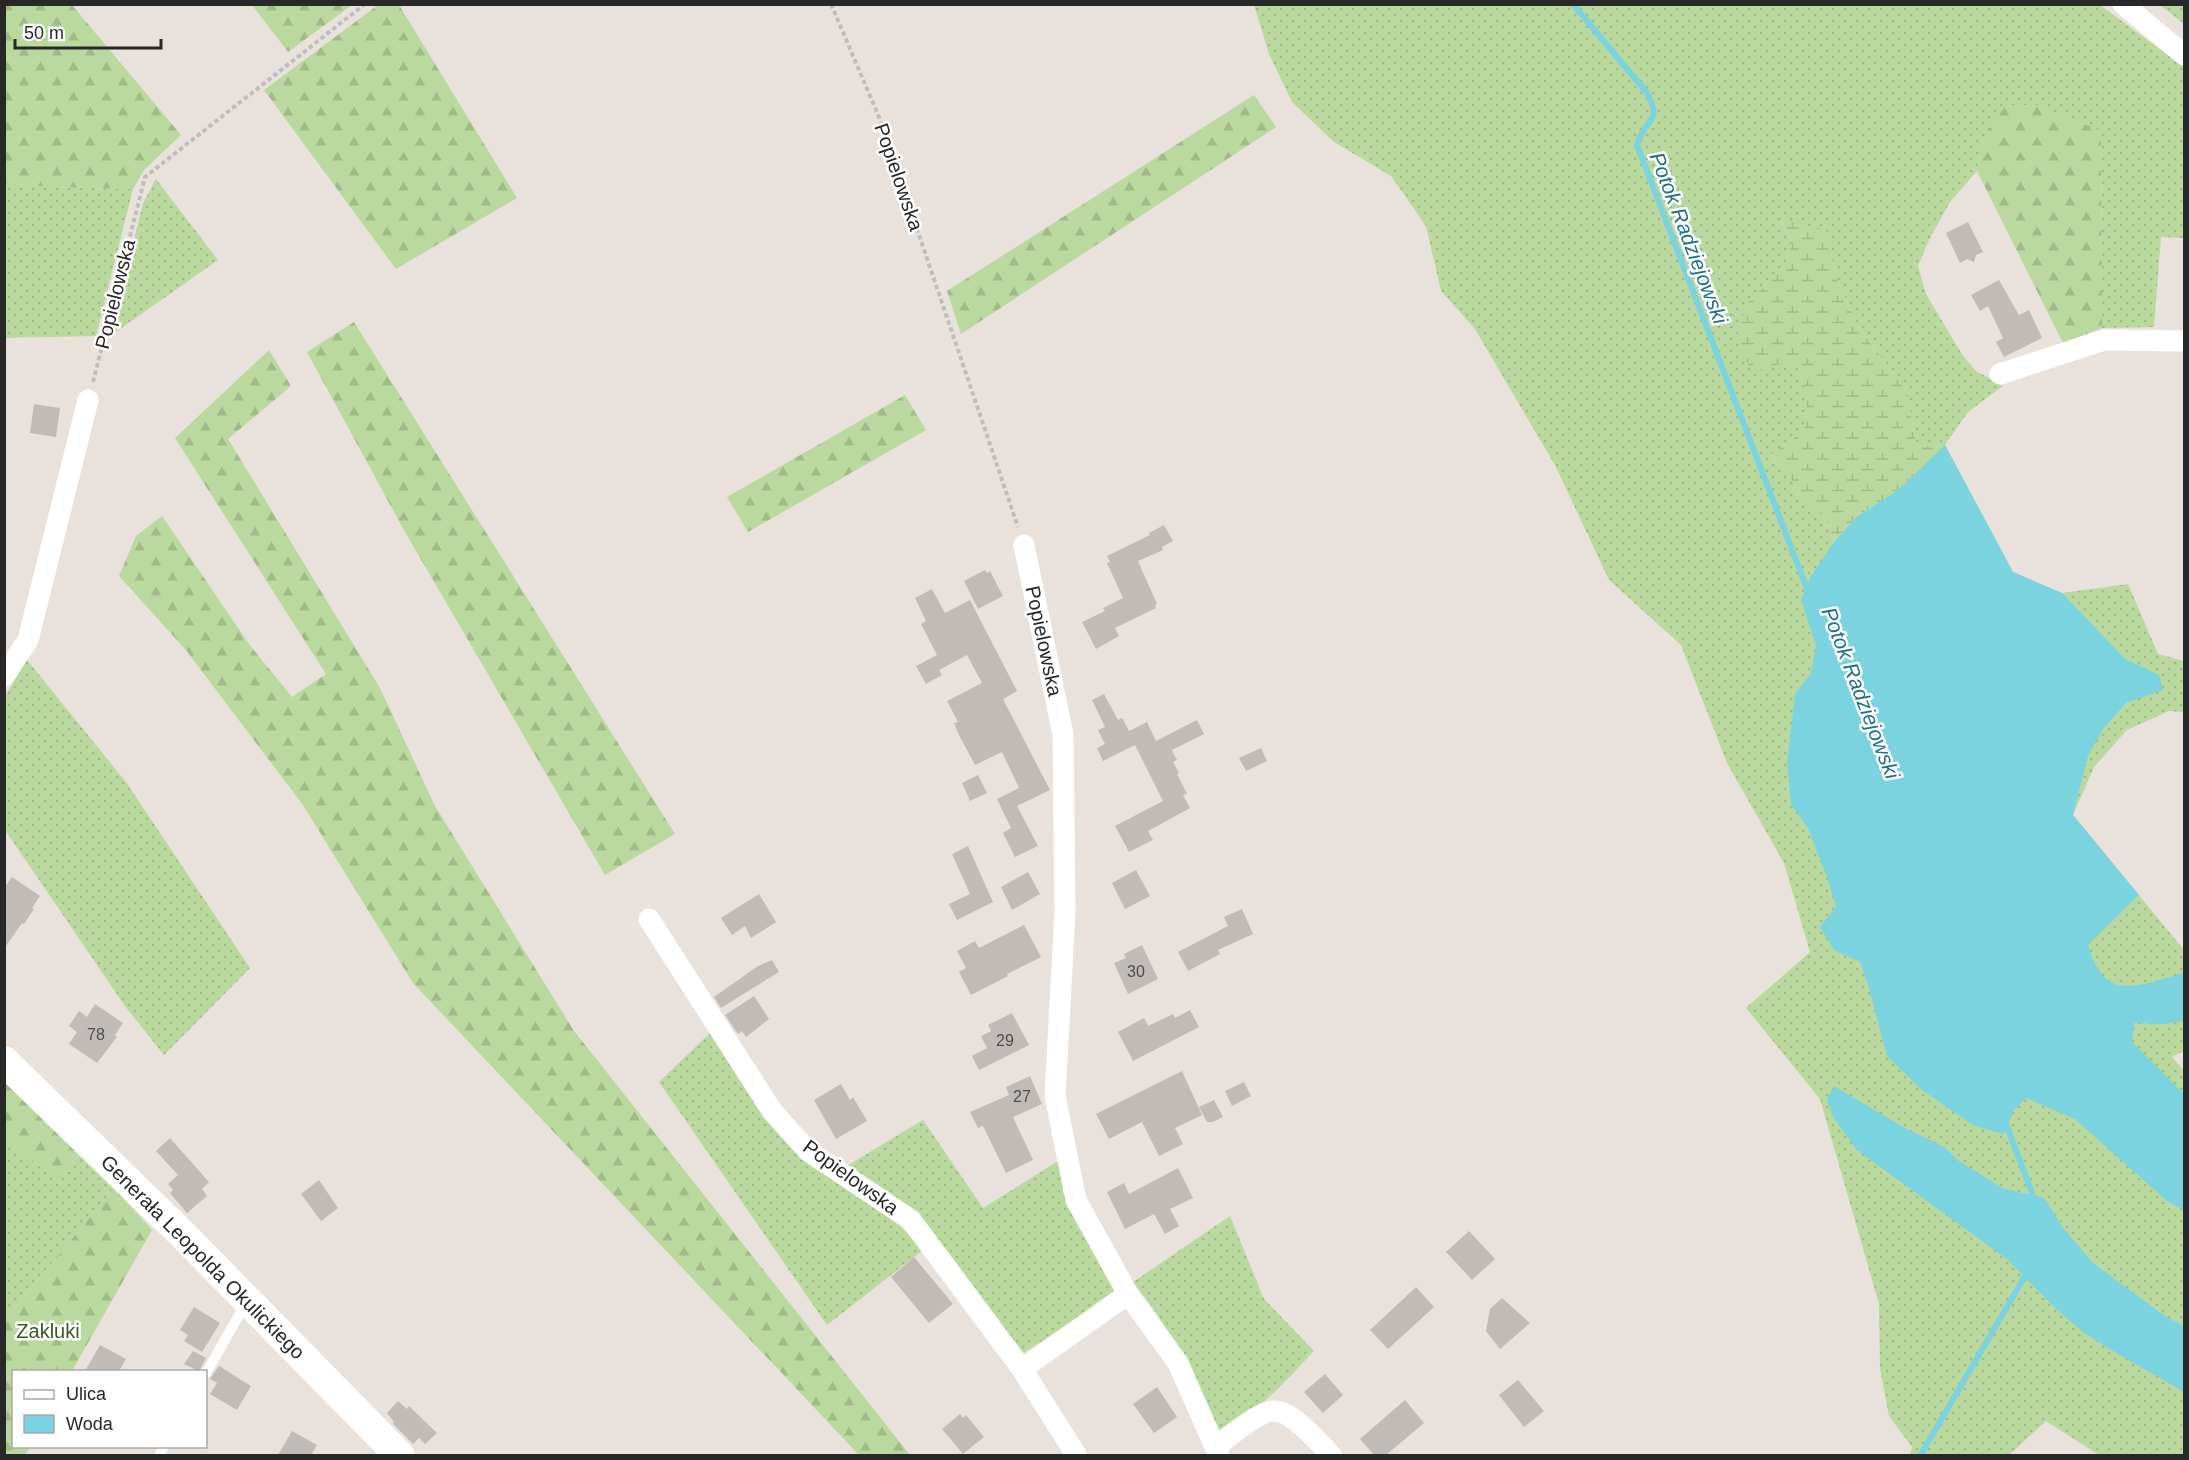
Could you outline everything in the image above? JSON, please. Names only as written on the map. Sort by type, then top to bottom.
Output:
[{"type":"street","points":[[2123,4],[2184,55]]},
{"type":"street","points":[[2000,374],[2104,340],[2184,341]]},
{"type":"street","points":[[4,676],[28,640],[88,400]]},
{"type":"street","name":"Popielowska","points":[[1024,545],[1064,735],[1065,912],[1055,1096],[1076,1200],[1128,1294],[1178,1363],[1217,1451],[1259,1416],[1273,1410],[1289,1415],[1332,1455]]},
{"type":"street","name":"Popielowska","points":[[649,919],[772,1111],[808,1151],[910,1220],[1022,1369],[1077,1455]]},
{"type":"street","name":"Generała Leopolda Okulickiego","points":[[4,1060],[400,1455]]},
{"type":"street","points":[[1022,1369],[1128,1294]]},
{"type":"lane","points":[[207,1371],[247,1300]]},
{"type":"path","name":"Popielowska","points":[[88,400],[145,177],[365,4]]},
{"type":"path","name":"Popielowska","points":[[831,4],[879,117],[1024,545]]},
{"type":"green space","points":[[4,5],[72,5],[181,135],[144,170],[133,189],[48,187],[5,183]]},
{"type":"green space","points":[[252,5],[352,5],[288,52]]},
{"type":"green space","points":[[378,5],[399,5],[517,198],[396,269],[264,90]]},
{"type":"green space","points":[[1254,5],[2100,5],[2184,67],[2184,238],[2161,237],[2154,327],[2102,328],[2101,131],[1983,139],[1977,171],[1950,202],[1918,266],[1926,294],[1963,356],[1976,371],[2003,386],[1968,412],[1945,445],[2013,572],[2062,593],[2128,584],[2158,654],[2184,661],[2184,712],[2169,711],[2127,730],[2094,767],[2073,815],[2184,950],[2184,1051],[2172,1057],[2184,1071],[2184,1455],[2099,1455],[2046,1421],[2009,1455],[1910,1455],[1912,1447],[1889,1416],[1880,1369],[1879,1304],[1820,1099],[1746,1008],[1810,952],[1784,863],[1727,763],[1681,645],[1609,580],[1556,467],[1475,329],[1441,291],[1426,226],[1391,176],[1334,142],[1292,102],[1269,54]],"holes":[[[1781,221],[1826,231],[1838,282],[1859,328],[1908,393],[1916,447],[1944,445],[1834,542],[1825,516],[1801,497],[1788,473],[1774,458],[1773,453],[1804,432],[1807,398],[1797,365],[1780,364],[1749,301],[1785,266],[1792,243]]]},
{"type":"green space","points":[[2160,5],[2184,5],[2184,24]]},
{"type":"green space","points":[[1254,95],[1276,127],[961,334],[947,291]]},
{"type":"green space","points":[[2006,105],[2038,105],[2101,131],[2102,328],[2063,343],[1977,171],[1983,139]]},
{"type":"green space","points":[[156,179],[218,260],[110,336],[143,203]]},
{"type":"green space","points":[[4,183],[48,187],[133,189],[96,336],[5,338]]},
{"type":"green space","points":[[1781,220],[1826,230],[1838,282],[1859,328],[1908,393],[1916,447],[1945,445],[1898,490],[1856,517],[1834,542],[1825,516],[1801,497],[1788,473],[1774,458],[1773,453],[1804,431],[1807,398],[1797,366],[1780,364],[1752,372],[1739,345],[1736,331],[1749,301],[1785,266],[1792,243]]},
{"type":"green space","points":[[354,322],[675,834],[605,875],[405,532],[307,352]]},
{"type":"green space","points":[[269,350],[291,386],[228,439],[380,688],[435,806],[574,1031],[910,1455],[859,1455],[413,983],[303,805],[185,649],[119,576],[136,536],[162,516],[249,644],[292,697],[326,674],[175,438]]},
{"type":"green space","points":[[905,395],[926,430],[748,532],[727,497]]},
{"type":"green space","points":[[27,660],[126,782],[250,968],[164,1055],[125,1006],[5,830],[5,696]]},
{"type":"green space","points":[[713,1030],[782,1137],[890,1215],[923,1250],[827,1325],[659,1082]]},
{"type":"green space","points":[[4,1080],[82,1150],[59,1182],[5,1138]]},
{"type":"green space","points":[[923,1120],[983,1208],[1063,1158],[1063,1193],[1118,1292],[1022,1354],[899,1204],[845,1167]]},
{"type":"green space","points":[[5,1138],[59,1182],[82,1150],[114,1188],[5,1320]]},
{"type":"green space","name":"Zakluki","points":[[114,1188],[152,1230],[73,1370],[12,1370],[12,1448],[29,1448],[25,1455],[5,1456],[5,1320]]},
{"type":"green space","points":[[1230,1216],[1264,1299],[1314,1351],[1258,1407],[1219,1434],[1188,1365],[1155,1311],[1133,1282]]},
{"type":"water","points":[[1945,445],[2013,572],[2062,593],[2125,659],[2159,675],[2163,690],[2126,703],[2103,729],[2088,756],[2073,815],[2139,895],[2088,945],[2095,964],[2104,976],[2114,983],[2125,986],[2152,982],[2184,973],[2184,1021],[2165,1024],[2134,1023],[2132,1042],[2184,1094],[2184,1210],[2167,1201],[2075,1119],[2026,1098],[2014,1110],[2004,1134],[1974,1126],[1922,1090],[1887,1056],[1860,962],[1834,950],[1820,927],[1836,907],[1808,828],[1791,804],[1787,763],[1795,694],[1811,673],[1816,645],[1801,600],[1811,576],[1834,542],[1856,517],[1898,490]]},
{"type":"water","points":[[1834,1086],[1905,1128],[1944,1147],[1959,1161],[2002,1188],[2044,1198],[2064,1229],[2093,1263],[2165,1316],[2184,1326],[2184,1392],[2084,1333],[2054,1307],[2007,1259],[1858,1151],[1833,1117],[1827,1099]]},
{"type":"building","points":[[1968,222],[1983,252],[1976,255],[1974,262],[1967,259],[1960,263],[1946,233]]},
{"type":"building","points":[[1999,280],[2019,315],[2029,310],[2042,338],[2004,357],[1996,342],[2003,338],[1988,306],[1980,311],[1971,295]]},
{"type":"building","points":[[34,404],[60,408],[56,437],[30,433]]},
{"type":"building","points":[[1164,525],[1173,541],[1162,547],[1163,550],[1138,561],[1157,604],[1156,608],[1115,628],[1119,636],[1096,649],[1082,622],[1105,611],[1103,608],[1123,598],[1107,563],[1110,562],[1107,556],[1150,535],[1149,533]]},
{"type":"building","points":[[985,570],[987,573],[990,571],[1003,596],[978,609],[964,581]]},
{"type":"building","points":[[932,589],[945,613],[970,600],[1017,691],[1003,699],[1050,790],[1017,806],[1038,846],[1015,857],[1003,833],[1011,828],[997,799],[1019,788],[1002,752],[975,765],[959,735],[954,723],[958,722],[947,701],[982,683],[967,655],[939,670],[942,675],[926,684],[916,666],[937,655],[921,624],[926,621],[915,598]]},
{"type":"building","points":[[1104,694],[1118,720],[1122,718],[1129,731],[1147,722],[1156,741],[1197,720],[1204,734],[1172,750],[1177,760],[1173,762],[1179,773],[1177,774],[1187,794],[1183,795],[1190,808],[1148,831],[1153,840],[1129,852],[1115,826],[1163,801],[1135,745],[1103,761],[1097,748],[1105,744],[1098,730],[1105,727],[1092,700]]},
{"type":"building","points":[[1261,748],[1267,761],[1246,771],[1239,758]]},
{"type":"building","points":[[978,775],[987,793],[970,801],[962,783]]},
{"type":"building","points":[[968,846],[993,902],[957,920],[949,904],[970,894],[952,854]]},
{"type":"building","points":[[1136,870],[1150,896],[1125,909],[1112,883]]},
{"type":"building","points":[[1028,872],[1040,894],[1012,910],[1001,887]]},
{"type":"building","points":[[12,877],[40,896],[24,924],[22,923],[4,949],[4,888]]},
{"type":"building","points":[[759,894],[776,922],[751,938],[745,926],[732,935],[721,918]]},
{"type":"building","points":[[1242,909],[1253,934],[1218,950],[1220,954],[1188,971],[1178,952],[1228,926],[1224,917]]},
{"type":"building","points":[[1024,925],[1041,957],[971,995],[959,972],[966,968],[957,951],[975,941],[979,948]]},
{"type":"building","points":[[1142,945],[1158,979],[1128,994],[1114,963],[1126,958],[1124,954]]},
{"type":"building","points":[[772,960],[779,972],[721,1008],[714,997],[758,966]]},
{"type":"building","points":[[754,996],[769,1019],[746,1037],[742,1031],[738,1034],[725,1015]]},
{"type":"building","points":[[95,1004],[123,1023],[115,1035],[117,1037],[97,1063],[69,1044],[77,1032],[69,1026],[79,1011],[87,1017]]},
{"type":"building","points":[[1190,1010],[1199,1027],[1133,1061],[1118,1032],[1144,1018],[1148,1026],[1173,1014],[1175,1018]]},
{"type":"building","points":[[1012,1013],[1029,1045],[979,1070],[972,1056],[987,1048],[981,1036],[991,1031],[988,1025]]},
{"type":"building","points":[[1182,1071],[1202,1115],[1175,1128],[1183,1144],[1159,1156],[1142,1122],[1109,1139],[1096,1114]]},
{"type":"building","points":[[1030,1076],[1042,1104],[1013,1117],[1033,1160],[1006,1173],[983,1126],[978,1128],[970,1112],[1009,1095],[1006,1087]]},
{"type":"building","points":[[1244,1082],[1251,1096],[1232,1106],[1225,1091]]},
{"type":"building","points":[[841,1084],[850,1100],[853,1097],[867,1121],[836,1139],[814,1100]]},
{"type":"building","points":[[1214,1100],[1223,1117],[1207,1122],[1199,1107]]},
{"type":"building","points":[[170,1138],[209,1182],[202,1189],[207,1196],[187,1213],[170,1193],[173,1190],[168,1184],[178,1175],[156,1151]]},
{"type":"building","points":[[1178,1168],[1193,1198],[1170,1209],[1179,1226],[1165,1234],[1154,1214],[1125,1229],[1107,1192],[1124,1183],[1129,1194]]},
{"type":"building","points":[[319,1180],[338,1208],[321,1221],[301,1194]]},
{"type":"building","points":[[1469,1231],[1495,1259],[1472,1280],[1446,1252]]},
{"type":"building","points":[[914,1257],[953,1304],[929,1323],[891,1277]]},
{"type":"building","points":[[1416,1287],[1434,1307],[1388,1349],[1370,1330]]},
{"type":"building","points":[[1502,1298],[1530,1323],[1500,1349],[1486,1331],[1490,1309]]},
{"type":"building","points":[[194,1307],[220,1323],[202,1352],[184,1341],[188,1335],[180,1330]]},
{"type":"building","points":[[100,1345],[126,1359],[120,1370],[86,1370]]},
{"type":"building","points":[[193,1351],[206,1358],[200,1370],[184,1364]]},
{"type":"building","points":[[219,1366],[251,1386],[237,1410],[210,1394],[217,1383],[210,1379]]},
{"type":"building","points":[[1325,1374],[1343,1395],[1323,1413],[1304,1392]]},
{"type":"building","points":[[1518,1380],[1544,1411],[1524,1427],[1499,1395]]},
{"type":"building","points":[[1157,1387],[1177,1417],[1154,1433],[1133,1404]]},
{"type":"building","points":[[1405,1400],[1424,1423],[1386,1455],[1374,1455],[1360,1439]]},
{"type":"building","points":[[398,1401],[407,1409],[409,1406],[437,1433],[425,1444],[419,1438],[413,1444],[393,1424],[394,1422],[387,1413]]},
{"type":"building","points":[[960,1414],[963,1418],[966,1415],[984,1437],[963,1454],[942,1429]]},
{"type":"building","points":[[292,1431],[317,1445],[311,1455],[278,1455]]},
{"type":"waterway","name":"Potok Radziejowski","points":[[1573,4],[1647,93],[1652,103],[1653,116],[1637,145],[1809,594]]},
{"type":"waterway","name":"Potok Radziejowski","points":[[2005,1121],[2035,1201]]},
{"type":"waterway","points":[[1920,1456],[2029,1269]]}]
